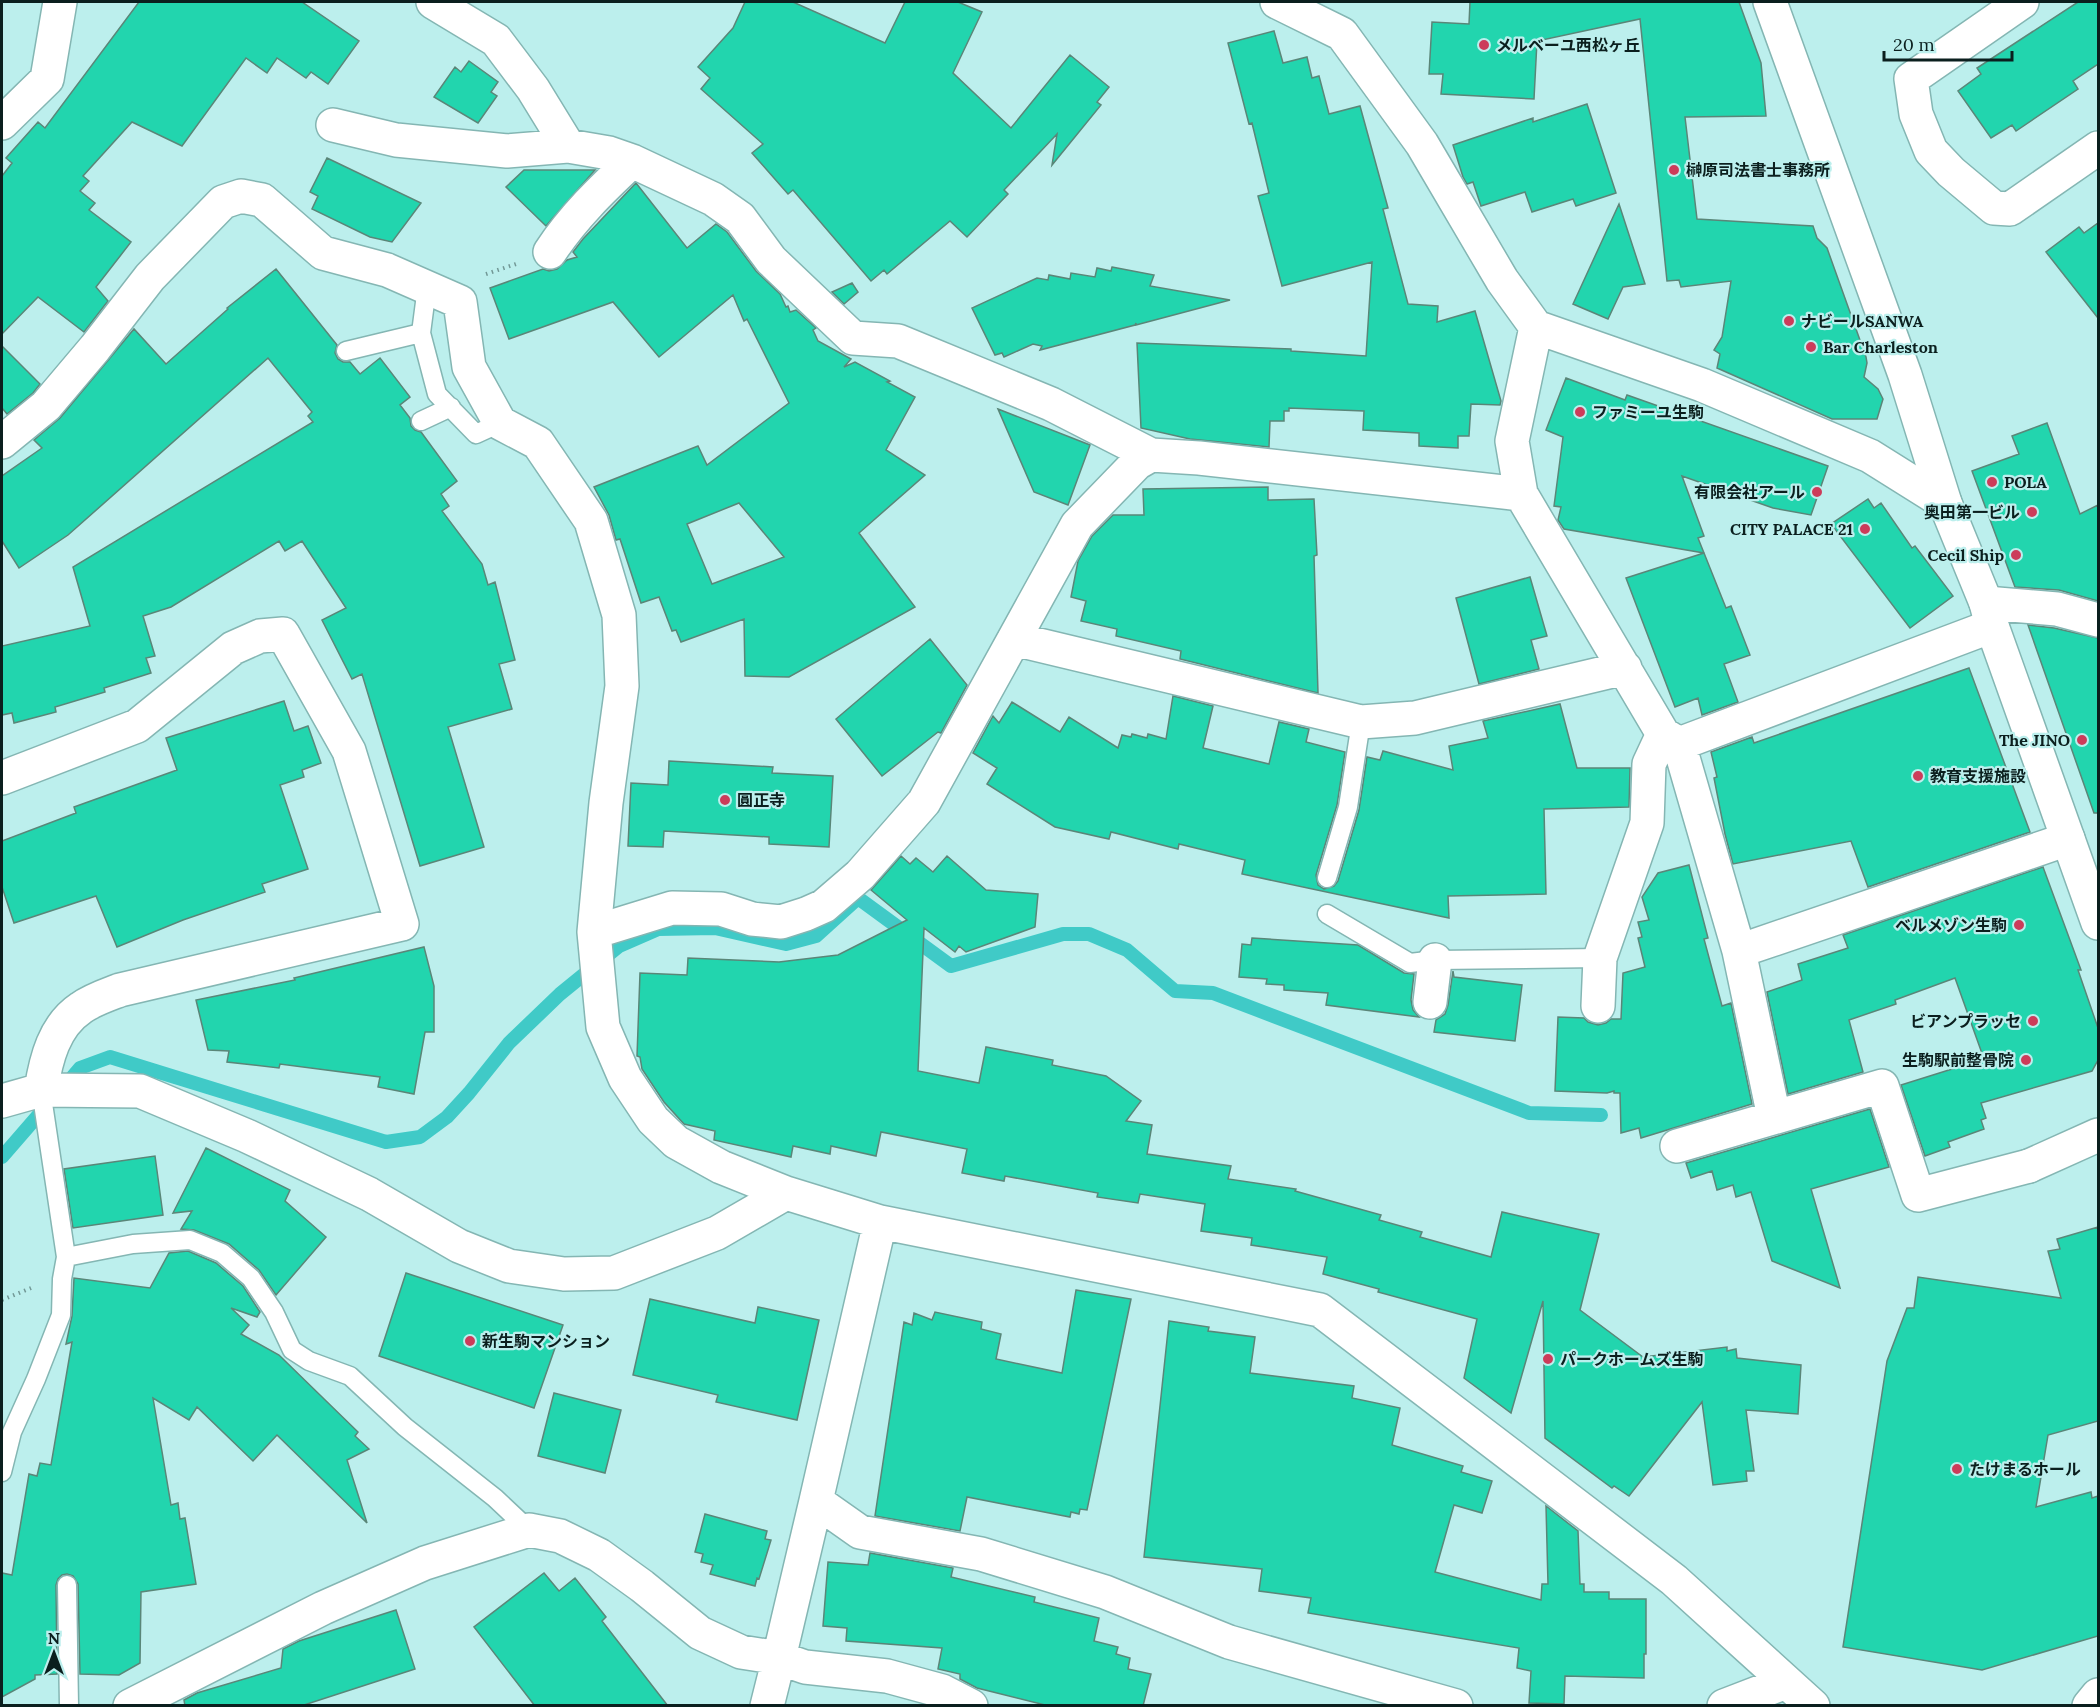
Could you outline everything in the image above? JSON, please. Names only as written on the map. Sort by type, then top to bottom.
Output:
[{"type":"street","points":[[2,123],[47,79],[60,2]]},
{"type":"street","points":[[433,2],[496,40],[533,89],[568,146]]},
{"type":"street","points":[[1277,2],[1342,34],[1422,144],[1502,280],[1536,327],[1702,384],[1870,456],[1945,503]]},
{"type":"street","points":[[1770,2],[1905,375],[1945,503],[1989,614],[2068,839],[2096,904]]},
{"type":"street","points":[[2022,2],[1911,80],[1916,114],[1931,151],[1951,172],[1994,208],[2010,208],[2098,148]]},
{"type":"street","points":[[333,125],[396,140],[507,151],[568,146],[609,153],[632,161],[712,199],[740,218],[771,260],[853,338],[898,340],[1051,404],[1151,455],[1199,458],[1521,494]]},
{"type":"street","points":[[550,252],[580,212],[632,161]]},
{"type":"street","points":[[2,442],[46,406],[96,348],[150,277],[223,202],[241,196],[262,200],[323,253],[387,270],[460,302],[469,367],[500,423],[538,443],[591,521],[619,615],[622,686],[606,803],[594,932],[603,1027],[625,1078],[653,1119],[676,1142],[721,1167],[786,1193],[880,1222],[1320,1310],[1674,1580],[1813,1706]]},
{"type":"street","points":[[1536,327],[1512,441],[1521,494],[1625,668],[1671,739],[1738,951],[1774,1117]]},
{"type":"street","points":[[594,932],[672,908],[721,909],[752,919],[781,922],[806,915],[824,906],[860,875],[924,802],[1077,525],[1137,463],[1151,455]]},
{"type":"street","points":[[1598,1006],[1600,958],[1647,823],[1650,764],[1671,739],[1989,614],[2057,609],[2098,620]]},
{"type":"street","points":[[2,778],[137,726],[233,648],[260,636],[283,634],[349,751],[402,924],[120,990],[80,1008],[58,1032],[46,1059],[41,1090]]},
{"type":"street","points":[[1014,639],[1361,722],[1414,718],[1625,668]]},
{"type":"street","points":[[1738,951],[2068,839]]},
{"type":"street","points":[[1430,1002],[1435,960]]},
{"type":"street","points":[[1677,1146],[1882,1086],[1918,1196],[2029,1166],[2098,1135]]},
{"type":"street","points":[[2,1101],[41,1090],[140,1091],[247,1136],[369,1194],[459,1246],[509,1266],[564,1274],[614,1273],[717,1233],[786,1193]]},
{"type":"street","points":[[768,1706],[880,1222]]},
{"type":"street","points":[[816,1501],[860,1532],[981,1554],[1105,1592],[1229,1642],[1456,1706]]},
{"type":"street","points":[[130,1706],[323,1608],[425,1563],[529,1530],[560,1536],[599,1555],[700,1633],[741,1652],[779,1658],[805,1667],[886,1676],[942,1691],[971,1706]]},
{"type":"street","points":[[1724,1706],[1786,1682]]},
{"type":"street","points":[[2090,1706],[2098,1695]]},
{"type":"lane","points":[[427,287],[421,333],[437,394],[476,434],[500,423]]},
{"type":"lane","points":[[346,351],[421,333]]},
{"type":"lane","points":[[421,421],[451,407]]},
{"type":"lane","points":[[1327,878],[1348,807],[1361,722]]},
{"type":"lane","points":[[1327,915],[1410,963],[1435,960],[1600,958]]},
{"type":"lane","points":[[2,1472],[12,1432],[61,1315],[62,1279],[66,1257],[41,1090]]},
{"type":"lane","points":[[66,1257],[133,1244],[190,1240],[222,1253],[251,1278],[274,1312],[292,1350],[309,1361],[350,1376],[405,1427],[495,1498],[529,1530]]},
{"type":"lane","points":[[67,1585],[69,1706]]},
{"type":"path","points":[[427,287],[490,273],[550,252]]},
{"type":"building","points":[[139,2],[302,2],[359,41],[328,84],[311,72],[306,78],[277,58],[267,73],[246,58],[182,146],[132,122],[83,176],[89,181],[80,191],[95,203],[89,210],[131,242],[96,287],[108,301],[84,332],[38,297],[2,334],[2,176],[12,163],[6,158],[38,122],[45,128]]},
{"type":"building","points":[[745,2],[793,2],[885,43],[905,2],[958,2],[982,12],[953,73],[1011,128],[1070,55],[1109,87],[1097,102],[1101,105],[1052,165],[1057,134],[1004,190],[1008,194],[967,237],[950,221],[887,274],[884,270],[871,281],[793,190],[788,194],[752,153],[763,144],[701,89],[710,78],[698,67],[733,28]]},
{"type":"building","points":[[1470,2],[1739,2],[1761,63],[1766,116],[1685,117],[1697,219],[1813,226],[1817,238],[1827,248],[1866,357],[1864,377],[1878,389],[1883,399],[1877,419],[1832,419],[1717,368],[1720,354],[1714,350],[1722,337],[1731,281],[1681,287],[1679,280],[1667,281],[1640,19],[1537,41],[1534,99],[1441,94],[1443,74],[1429,74],[1432,22],[1469,24]]},
{"type":"building","points":[[2078,2],[2098,2],[2098,64],[2073,81],[2078,89],[2016,131],[2012,125],[1991,138],[1958,91],[1981,74],[1977,68]]},
{"type":"building","points":[[1274,31],[1283,63],[1307,57],[1312,78],[1319,76],[1329,114],[1360,106],[1388,208],[1383,209],[1408,304],[1438,306],[1437,322],[1475,311],[1501,401],[1500,405],[1471,404],[1469,436],[1458,436],[1458,448],[1419,446],[1419,433],[1363,430],[1364,411],[1289,408],[1289,411],[1284,411],[1284,421],[1270,421],[1269,447],[1190,439],[1141,428],[1137,343],[1291,349],[1291,351],[1366,356],[1372,262],[1282,286],[1258,196],[1269,193],[1252,123],[1249,124],[1228,43]]},
{"type":"building","points":[[469,61],[498,82],[491,92],[497,96],[478,123],[434,97],[455,67],[461,72]]},
{"type":"building","points":[[1587,104],[1616,193],[1576,206],[1573,199],[1532,212],[1525,192],[1481,206],[1473,182],[1467,184],[1463,177],[1453,145],[1533,118],[1533,122]]},
{"type":"building","points":[[327,158],[421,203],[392,242],[370,237],[312,209],[318,196],[310,192]]},
{"type":"building","points":[[524,170],[595,170],[546,226],[506,187]]},
{"type":"building","points":[[636,183],[687,248],[716,224],[727,232],[756,271],[780,294],[790,312],[796,310],[816,328],[813,330],[818,341],[851,359],[844,367],[855,362],[915,397],[886,450],[925,475],[859,533],[915,607],[789,677],[745,676],[744,619],[681,642],[676,630],[672,631],[659,597],[641,603],[620,539],[616,540],[609,515],[594,487],[698,446],[707,465],[789,403],[747,319],[744,321],[733,295],[659,357],[613,302],[509,339],[490,288],[543,269],[549,271],[557,269],[567,260],[577,257],[573,252]],"holes":[[[739,503],[784,557],[712,584],[687,524]]]},
{"type":"building","points":[[1619,204],[1645,284],[1623,287],[1608,319],[1573,304]]},
{"type":"building","points":[[2098,223],[2098,318],[2046,252],[2079,227],[2084,233]]},
{"type":"building","points":[[1112,267],[1154,275],[1150,286],[1230,300],[1040,350],[1042,346],[1033,344],[1004,357],[1002,353],[995,355],[972,308],[1037,278],[1048,280],[1049,275],[1070,279],[1071,273],[1095,277],[1097,268],[1111,271]]},
{"type":"building","points":[[276,269],[337,345],[335,353],[338,359],[350,362],[360,374],[380,358],[410,397],[400,405],[410,418],[411,426],[421,432],[457,481],[441,494],[449,506],[442,511],[482,564],[488,585],[495,582],[515,660],[499,664],[512,709],[448,727],[484,847],[420,866],[362,674],[352,679],[322,620],[346,608],[302,541],[285,551],[279,541],[171,607],[143,616],[155,656],[146,658],[151,673],[104,688],[105,692],[55,707],[56,712],[14,723],[12,713],[2,715],[2,646],[90,626],[73,567],[313,422],[308,416],[312,412],[268,358],[68,535],[19,568],[2,541],[2,476],[42,448],[34,440],[60,418],[134,329],[166,364],[227,308]]},
{"type":"building","points":[[852,283],[858,292],[844,304],[832,292]]},
{"type":"building","points":[[2,346],[40,384],[33,393],[7,414],[2,408]]},
{"type":"building","points":[[1566,378],[1625,400],[1627,395],[1828,466],[1811,515],[1773,508],[1682,476],[1704,536],[1698,538],[1704,553],[1564,529],[1558,520],[1561,507],[1554,506],[1563,437],[1546,430]]},
{"type":"building","points":[[998,409],[1090,445],[1068,505],[1034,492]]},
{"type":"building","name":"奥田第一ビル","points":[[2047,423],[2080,514],[2098,505],[2098,601],[2059,590],[2015,587],[1972,471],[2019,454],[2012,436]]},
{"type":"building","points":[[1268,487],[1268,500],[1314,499],[1317,555],[1314,556],[1318,693],[1180,659],[1181,651],[1116,636],[1117,629],[1081,621],[1086,601],[1071,597],[1078,561],[1092,536],[1113,515],[1144,515],[1143,489]]},
{"type":"building","points":[[1868,499],[1874,508],[1881,503],[1912,548],[1915,546],[1953,596],[1910,628],[1831,524]]},
{"type":"building","points":[[1704,553],[1726,608],[1731,606],[1750,655],[1724,664],[1738,702],[1702,715],[1698,698],[1675,707],[1626,578]]},
{"type":"building","points":[[1530,577],[1547,636],[1531,640],[1539,669],[1479,684],[1456,598]]},
{"type":"building","name":"The JINO","points":[[2028,625],[2098,638],[2098,813],[2094,813]]},
{"type":"building","points":[[930,639],[967,685],[941,733],[938,732],[882,776],[836,719]]},
{"type":"building","name":"教育支援施設","points":[[1969,668],[2030,832],[1868,887],[1851,841],[1733,864],[1714,778],[1717,777],[1711,752],[1752,737],[1754,743]]},
{"type":"building","points":[[1173,696],[1213,706],[1203,748],[1269,764],[1279,722],[1309,729],[1306,742],[1345,752],[1337,805],[1316,875],[1318,885],[1324,889],[1334,886],[1338,881],[1359,810],[1367,757],[1380,760],[1383,751],[1453,770],[1449,746],[1488,738],[1483,721],[1560,704],[1577,768],[1630,768],[1629,807],[1544,809],[1546,894],[1448,896],[1449,918],[1242,874],[1245,860],[1179,844],[1178,849],[1111,832],[1109,839],[1055,827],[987,784],[997,768],[973,753],[993,716],[999,723],[1012,702],[1060,732],[1069,717],[1118,748],[1122,735],[1131,737],[1132,734],[1147,738],[1148,734],[1166,739]]},
{"type":"building","points":[[284,701],[294,731],[308,726],[321,763],[302,770],[304,777],[280,785],[308,869],[262,884],[265,892],[183,920],[117,947],[96,896],[14,923],[2,887],[2,841],[76,813],[74,807],[177,770],[166,738]]},
{"type":"building","points":[[669,761],[773,767],[772,773],[833,776],[829,847],[769,844],[769,837],[664,831],[663,847],[628,846],[631,783],[668,785]]},
{"type":"building","points":[[901,856],[910,864],[916,858],[933,872],[947,856],[986,890],[1038,894],[1035,927],[966,952],[959,946],[955,952],[924,928],[918,1071],[979,1083],[986,1047],[1053,1060],[1052,1065],[1106,1076],[1141,1101],[1126,1121],[1152,1125],[1147,1154],[1231,1166],[1228,1179],[1296,1189],[1295,1191],[1381,1215],[1379,1220],[1422,1232],[1420,1237],[1491,1257],[1502,1212],[1599,1234],[1580,1310],[1643,1357],[1727,1347],[1727,1351],[1736,1349],[1737,1358],[1801,1365],[1798,1414],[1746,1410],[1754,1471],[1746,1471],[1747,1481],[1713,1485],[1702,1402],[1629,1496],[1614,1486],[1612,1488],[1545,1438],[1543,1301],[1511,1413],[1464,1378],[1477,1319],[1378,1292],[1379,1289],[1323,1274],[1327,1257],[1251,1245],[1252,1238],[1201,1231],[1205,1204],[1140,1194],[1138,1203],[1097,1197],[1098,1193],[1005,1176],[1004,1181],[962,1173],[967,1149],[881,1132],[876,1156],[831,1146],[830,1154],[793,1146],[791,1157],[714,1140],[715,1131],[684,1124],[664,1102],[642,1069],[640,1057],[637,1056],[640,973],[687,975],[688,958],[779,962],[838,955],[907,920],[871,890]]},
{"type":"building","points":[[1689,865],[1708,938],[1704,939],[1722,1006],[1731,1003],[1752,1104],[1641,1138],[1639,1128],[1621,1133],[1620,1093],[1614,1093],[1614,1091],[1607,1093],[1555,1091],[1558,1017],[1584,1018],[1598,1025],[1611,1019],[1621,1019],[1623,973],[1645,967],[1638,938],[1642,937],[1638,922],[1649,920],[1642,897],[1658,873]]},
{"type":"building","points":[[2043,867],[2081,970],[2078,970],[2098,1028],[2098,1060],[2092,1071],[1981,1103],[1986,1118],[1981,1120],[1984,1129],[1948,1142],[1950,1147],[1925,1156],[1901,1085],[1984,1059],[1955,978],[1895,1000],[1896,1004],[1849,1020],[1863,1072],[1788,1094],[1767,992],[1802,980],[1798,964],[1848,948],[1843,935]]},
{"type":"building","points":[[1252,938],[1358,945],[1404,973],[1414,974],[1411,1000],[1413,1010],[1419,1017],[1326,1005],[1328,993],[1284,990],[1284,985],[1266,984],[1267,979],[1239,977],[1242,944],[1251,945]]},
{"type":"building","points":[[424,947],[434,986],[434,1032],[425,1032],[414,1094],[378,1087],[380,1077],[280,1064],[279,1068],[227,1062],[229,1051],[208,1050],[196,1000],[295,980],[294,978]]},
{"type":"building","points":[[1453,971],[1454,977],[1522,985],[1515,1041],[1434,1032],[1436,1020],[1445,1014],[1448,1005]]},
{"type":"building","points":[[1870,1109],[1889,1167],[1811,1189],[1840,1288],[1772,1261],[1751,1192],[1736,1197],[1733,1185],[1717,1190],[1712,1171],[1691,1178],[1686,1163]]},
{"type":"building","points":[[206,1148],[290,1190],[285,1201],[326,1237],[276,1295],[259,1270],[229,1244],[194,1230],[181,1229],[192,1211],[173,1213]]},
{"type":"building","points":[[155,1156],[163,1215],[73,1228],[64,1169]]},
{"type":"building","name":"たけまるホール","points":[[2098,1227],[2098,1421],[2048,1435],[2036,1507],[2091,1492],[2092,1498],[2098,1496],[2098,1636],[1982,1670],[1843,1647],[1887,1361],[1907,1308],[1914,1308],[1918,1277],[2061,1298],[2048,1251],[2060,1249],[2057,1239]]},
{"type":"building","points":[[188,1251],[216,1263],[243,1286],[260,1312],[257,1317],[231,1308],[249,1325],[241,1334],[279,1355],[358,1432],[355,1436],[369,1449],[347,1460],[367,1523],[277,1435],[253,1461],[197,1407],[189,1420],[153,1398],[171,1505],[178,1503],[180,1519],[185,1518],[196,1584],[141,1592],[140,1663],[119,1675],[80,1674],[78,1584],[73,1576],[62,1575],[56,1585],[57,1674],[35,1675],[35,1679],[2,1697],[2,1573],[12,1575],[29,1474],[37,1476],[40,1463],[51,1465],[72,1342],[66,1344],[72,1316],[74,1278],[150,1288],[169,1253]]},
{"type":"building","name":"新生駒マンション","points":[[406,1273],[563,1325],[534,1408],[379,1356]]},
{"type":"building","points":[[1076,1290],[1131,1299],[1087,1510],[1080,1509],[1079,1514],[1071,1512],[1070,1517],[967,1497],[960,1531],[875,1516],[904,1322],[912,1325],[914,1313],[932,1320],[935,1312],[982,1322],[981,1329],[1001,1334],[996,1359],[1062,1373]]},
{"type":"building","points":[[650,1299],[755,1323],[758,1307],[819,1320],[797,1420],[716,1402],[718,1395],[633,1375]]},
{"type":"building","points":[[1169,1321],[1209,1327],[1208,1331],[1255,1337],[1250,1373],[1354,1386],[1352,1398],[1400,1408],[1392,1445],[1463,1466],[1461,1472],[1492,1481],[1482,1513],[1454,1505],[1435,1572],[1541,1600],[1542,1584],[1548,1584],[1546,1506],[1578,1531],[1580,1584],[1584,1584],[1584,1592],[1609,1592],[1609,1599],[1646,1599],[1644,1678],[1565,1676],[1564,1704],[1529,1703],[1531,1671],[1517,1668],[1519,1648],[1308,1613],[1311,1598],[1259,1591],[1262,1569],[1144,1557]]},
{"type":"building","points":[[554,1393],[621,1410],[605,1473],[538,1456]]},
{"type":"building","points":[[705,1514],[767,1531],[765,1539],[771,1540],[755,1586],[710,1574],[713,1565],[701,1562],[703,1554],[695,1552]]},
{"type":"building","points":[[870,1553],[953,1568],[951,1577],[1035,1597],[1034,1602],[1099,1618],[1094,1641],[1118,1647],[1116,1654],[1130,1658],[1128,1669],[1151,1674],[1143,1706],[1049,1706],[977,1688],[960,1679],[960,1674],[938,1669],[942,1648],[846,1641],[847,1628],[823,1626],[828,1562],[868,1565]]},
{"type":"building","points":[[544,1573],[559,1591],[575,1578],[606,1617],[602,1621],[668,1706],[535,1706],[474,1627]]},
{"type":"building","points":[[396,1610],[415,1669],[301,1706],[185,1706],[184,1700],[197,1693],[281,1668],[283,1649],[299,1641]]},
{"type":"waterway","points":[[63,1088],[80,1068],[110,1057],[386,1142],[420,1137],[447,1117],[509,1043],[560,994],[619,946],[658,929],[715,928],[786,944],[816,936],[858,898],[951,966],[1063,934],[1089,934],[1127,950],[1175,991],[1213,993],[1529,1113],[1601,1115]]},
{"type":"waterway","points":[[2,1157],[48,1104]]},
{"type":"place","name":"メルベーユ西松ヶ丘","points":[[1484,45]]},
{"type":"place","name":"榊原司法書士事務所","points":[[1674,170]]},
{"type":"place","name":"ナビールSANWA","points":[[1789,321]]},
{"type":"place","name":"Bar Charleston","points":[[1811,347]]},
{"type":"place","name":"ファミーユ生駒","points":[[1580,412]]},
{"type":"place","name":"POLA","points":[[1992,482]]},
{"type":"place","name":"有限会社アール","points":[[1817,492]]},
{"type":"place","name":"奥田第一ビル","points":[[2032,512]]},
{"type":"place","name":"CITY PALACE 21","points":[[1865,529]]},
{"type":"place","name":"Cecil Ship","points":[[2016,555]]},
{"type":"place","name":"The JINO","points":[[2082,740]]},
{"type":"place","name":"教育支援施設","points":[[1918,776]]},
{"type":"place","name":"圓正寺","points":[[725,800]]},
{"type":"place","name":"ベルメゾン生駒","points":[[2019,925]]},
{"type":"place","name":"ビアンプラッセ","points":[[2033,1021]]},
{"type":"place","name":"生駒駅前整骨院","points":[[2026,1060]]},
{"type":"place","name":"新生駒マンション","points":[[470,1341]]},
{"type":"place","name":"パークホームズ生駒","points":[[1548,1359]]},
{"type":"place","name":"たけまるホール","points":[[1957,1469]]}]
